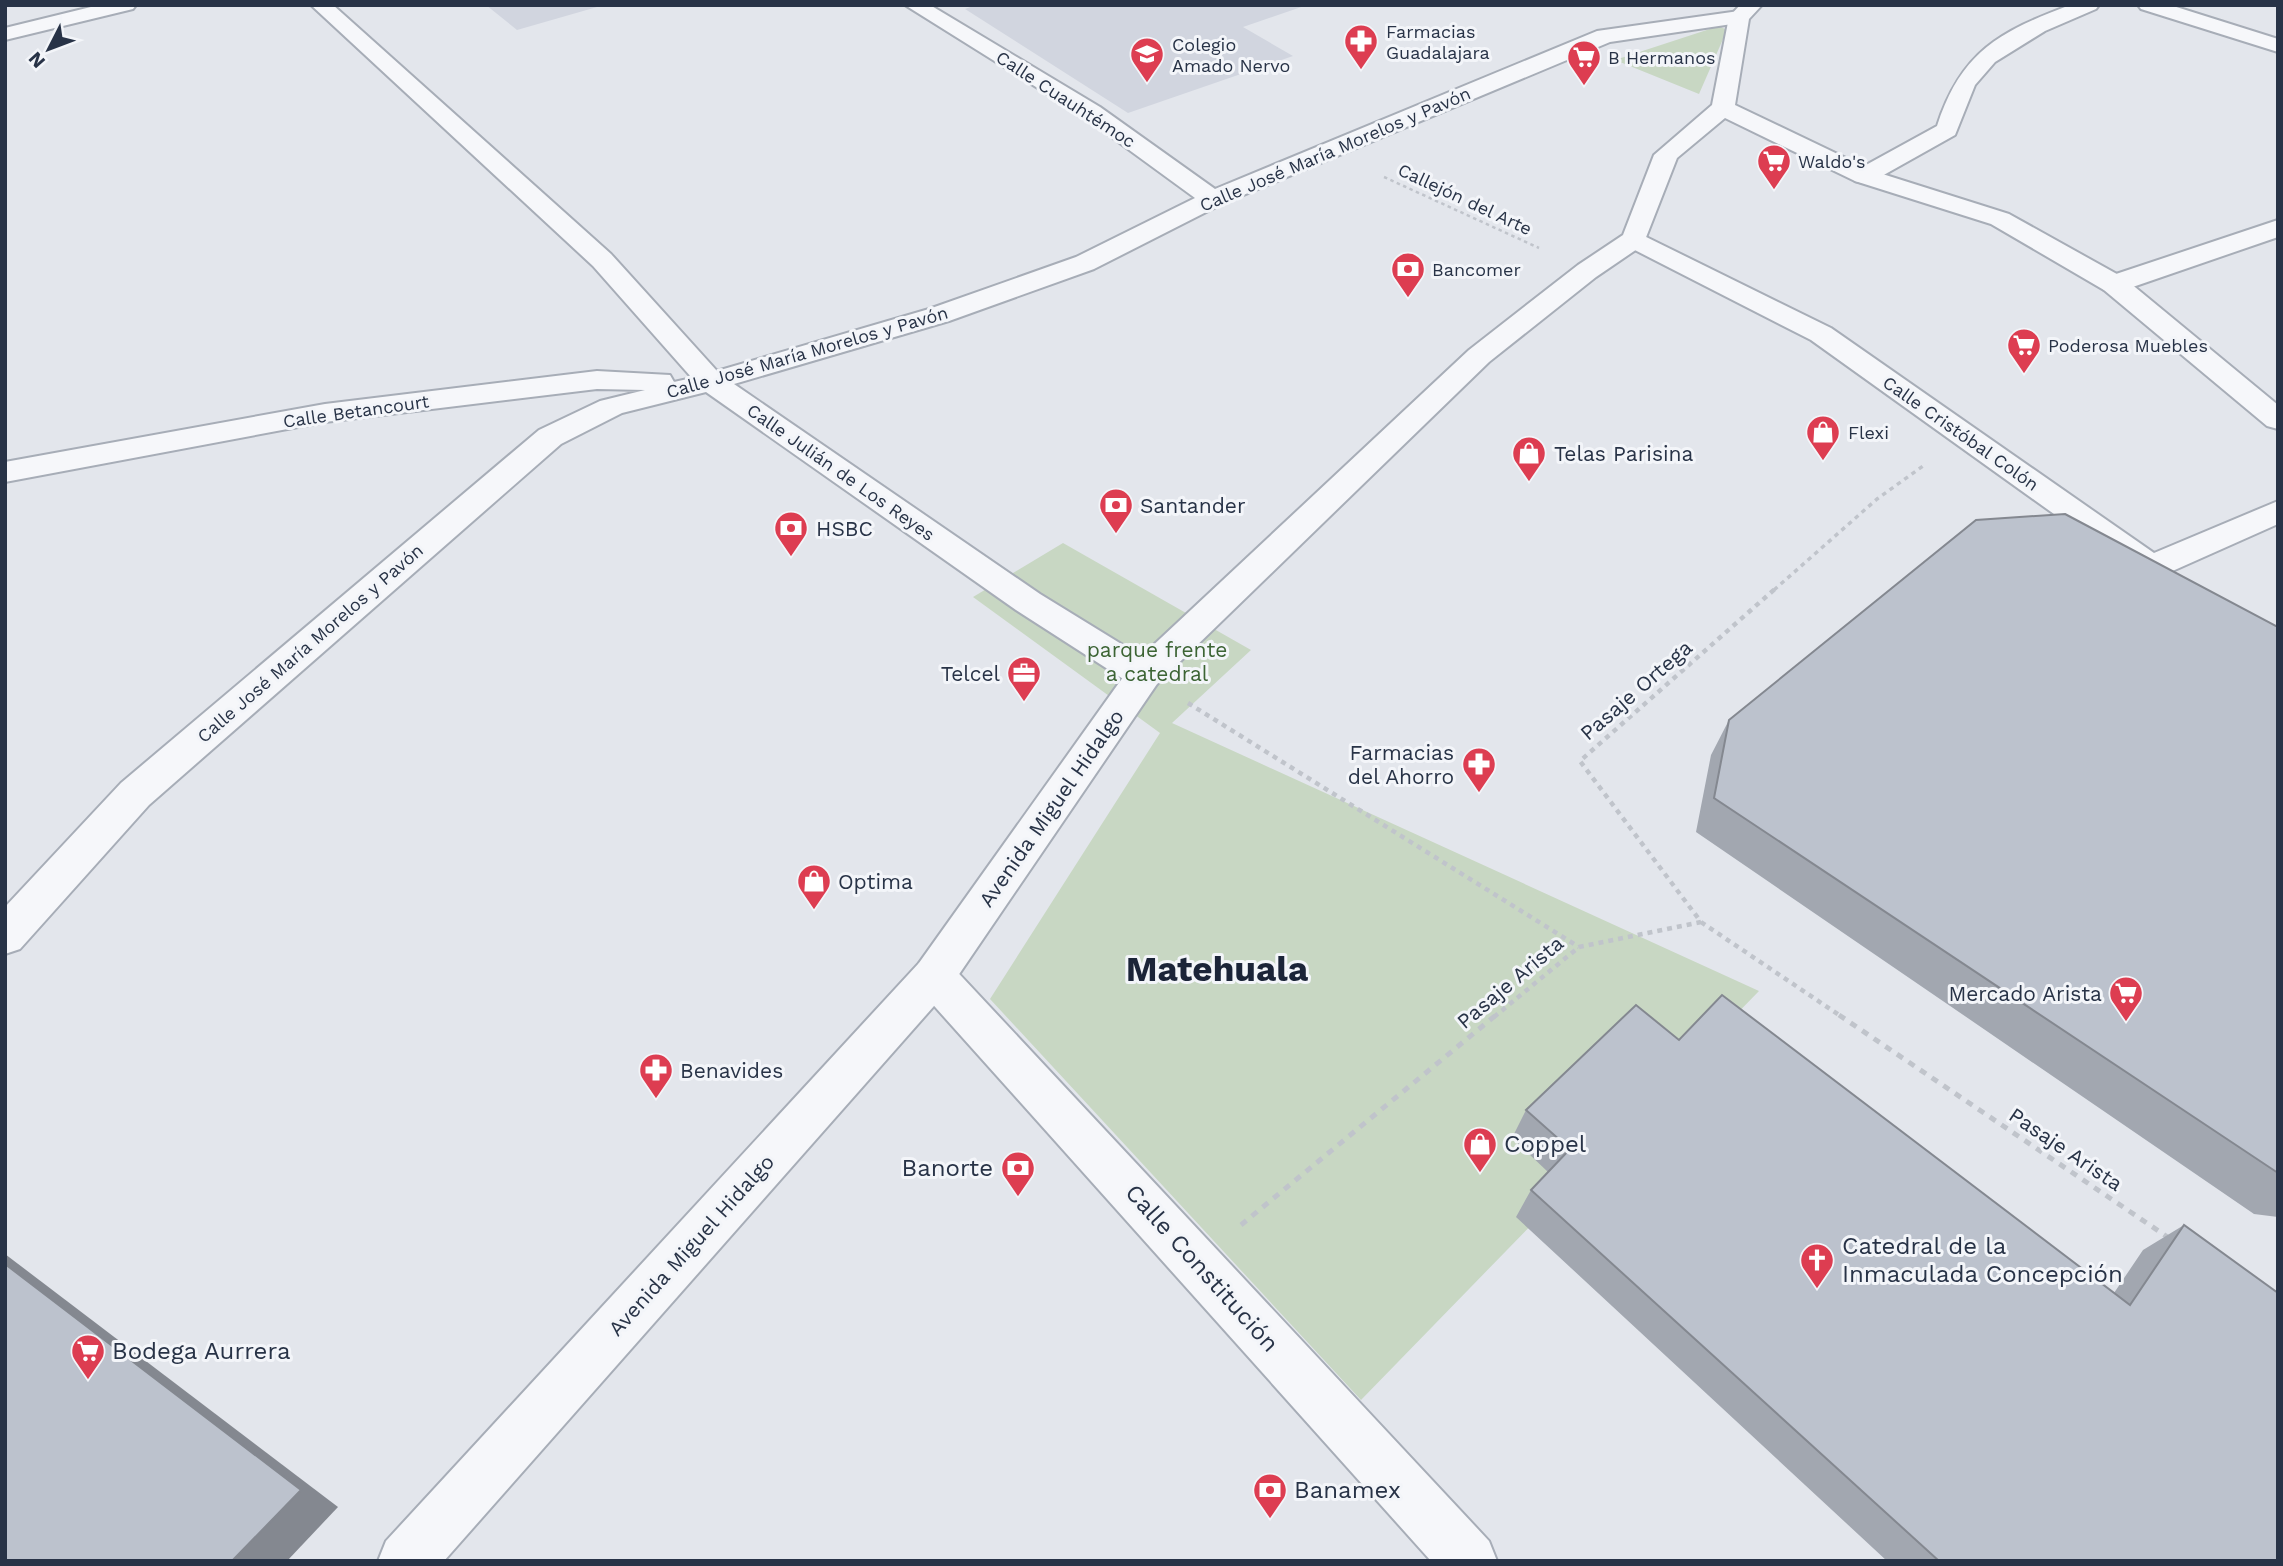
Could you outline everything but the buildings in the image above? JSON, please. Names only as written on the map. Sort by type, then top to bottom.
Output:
[{"type":"street","points":[[5,34],[126,5]]},
{"type":"street","name":"Calle Julián de Los Reyes","points":[[321,5],[602,260],[711,382],[1028,602],[1144,676]]},
{"type":"street","name":"Calle Cuauhtémoc","points":[[915,5],[1092,112],[1213,199]]},
{"type":"street","points":[[2028,5],[2062,15]]},
{"type":"street","points":[[1864,176],[1947,130],[1963,85],[1988,55],[2062,15],[2089,5]]},
{"type":"street","points":[[2148,5],[2278,46]]},
{"type":"street","points":[[1634,239],[1665,155],[1723,108],[1745,11]]},
{"type":"street","name":"Calle José María Morelos y Pavón","points":[[5,936],[135,794],[550,437],[611,407],[711,382],[939,315],[1085,264],[1213,199],[1605,36],[1745,11]]},
{"type":"street","points":[[1723,108],[1864,176],[2000,219],[2114,284],[2278,420]]},
{"type":"street","points":[[2114,284],[2278,228]]},
{"type":"street","name":"Avenida Miguel Hidalgo","points":[[406,1561],[934,976],[1144,676],[1479,356],[1587,271],[1634,239]]},
{"type":"street","name":"Calle Cristóbal Colón","points":[[1634,239],[1821,334],[2186,589]]},
{"type":"street","name":"Calle Betancourt","points":[[5,472],[325,413],[597,380],[711,382]]},
{"type":"street","points":[[2152,567],[2278,511]]},
{"type":"street","name":"Calle Constitución","points":[[934,976],[1197,1261],[1468,1561]]},
{"type":"path","name":"Callejón del Arte","points":[[1330,152],[1587,271]]},
{"type":"path","name":"Pasaje Ortega","points":[[1701,922],[1580,761],[1877,499],[1964,436]]},
{"type":"path","name":"Pasaje Arista","points":[[1144,676],[1579,947],[1197,1261]]},
{"type":"path","name":"Pasaje Arista","points":[[1701,922],[2174,1241]]},
{"type":"path","points":[[1579,947],[1701,922]]},
{"type":"shaded area","points":[[486,5],[604,5],[517,30]]},
{"type":"shaded area","name":"Colegio Amado Nervo","points":[[976,5],[1307,5],[1243,27],[1293,56],[1128,113],[965,9]]},
{"type":"green space","points":[[1719,26],[1727,30],[1699,94],[1615,60]]},
{"type":"green space","name":"parque frente a catedral","points":[[1063,543],[1251,650],[1172,723],[1759,991],[1361,1400],[990,999],[1160,733],[973,597]]},
{"type":"place","name":"Farmacias Guadalajara","points":[[1361,71]]},
{"type":"place","name":"Colegio Amado Nervo","points":[[1147,84]]},
{"type":"place","name":"B Hermanos","points":[[1584,87]]},
{"type":"place","name":"Waldo's","points":[[1774,191]]},
{"type":"place","name":"Bancomer","points":[[1408,299]]},
{"type":"place","name":"Poderosa Muebles","points":[[2024,375]]},
{"type":"place","name":"Flexi","points":[[1823,462]]},
{"type":"place","name":"Telas Parisina","points":[[1529,483]]},
{"type":"place","name":"Santander","points":[[1116,535]]},
{"type":"place","name":"HSBC","points":[[791,558]]},
{"type":"place","name":"Telcel","points":[[1024,703]]},
{"type":"place","name":"Farmacias del Ahorro","points":[[1479,794]]},
{"type":"place","name":"Optima","points":[[814,911]]},
{"type":"place","name":"Mercado Arista","points":[[2126,1023]]},
{"type":"place","name":"Benavides","points":[[656,1100]]},
{"type":"place","name":"Coppel","points":[[1480,1174]]},
{"type":"place","name":"Banorte","points":[[1018,1198]]},
{"type":"place","name":"Catedral de la Inmaculada Concepción","points":[[1817,1290]]},
{"type":"place","name":"Bodega Aurrera","points":[[88,1381]]},
{"type":"place","name":"Banamex","points":[[1270,1520]]},
{"type":"district","name":"Matehuala","points":[[1217,969]]}]
